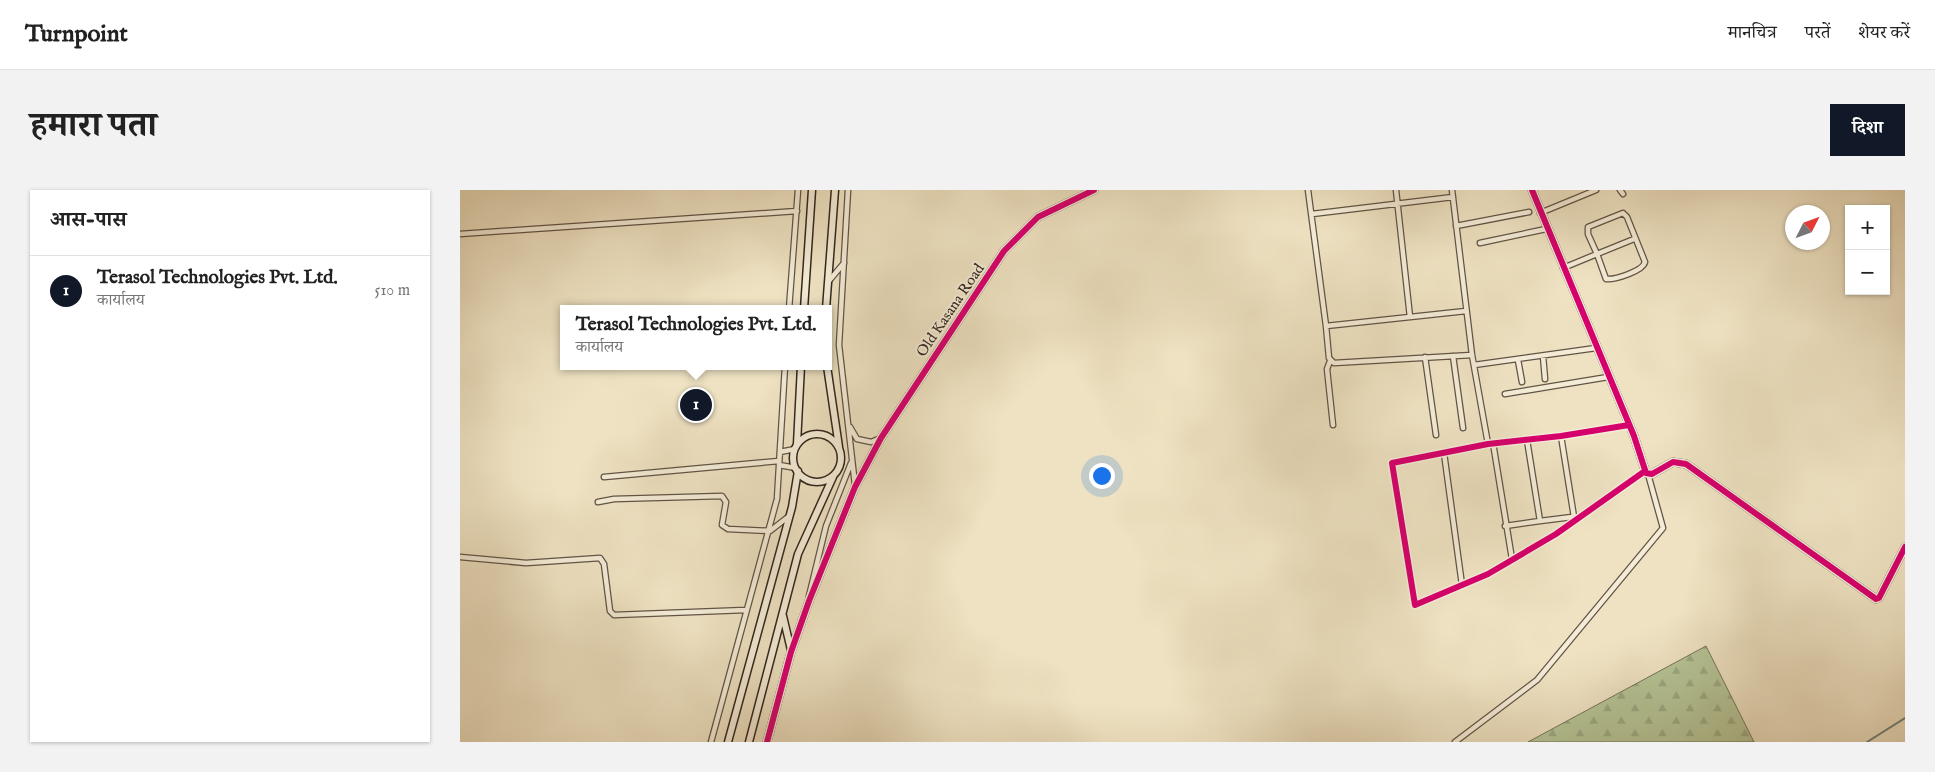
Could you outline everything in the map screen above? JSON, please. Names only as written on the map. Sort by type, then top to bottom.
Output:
[{"type":"street","points":[[789,305],[798,190]]},
{"type":"street","points":[[804,305],[812,190]]},
{"type":"street","points":[[826,305],[835,190]]},
{"type":"street","points":[[848,190],[839,345],[855,487]]},
{"type":"street","name":"Old Kasana Road","points":[[767,742],[791,652],[809,601],[855,487],[881,438],[1004,251],[1038,217],[1094,190]]},
{"type":"street","points":[[1308,190],[1330,361],[1327,369],[1333,426]]},
{"type":"street","points":[[1396,190],[1410,317]]},
{"type":"street","points":[[1452,190],[1472,355],[1491,443],[1512,559]]},
{"type":"street","points":[[1455,742],[1538,680],[1663,528],[1629,425],[1546,229],[1532,190]]},
{"type":"street","points":[[1540,213],[1596,190]]},
{"type":"street","points":[[1312,214],[1452,197]]},
{"type":"street","points":[[460,234],[796,211]]},
{"type":"street","points":[[1456,226],[1529,212]]},
{"type":"street","points":[[1623,213],[1627,217],[1634,239],[1645,262],[1642,268],[1615,279],[1606,280],[1597,254],[1587,231],[1591,225],[1623,213]]},
{"type":"street","points":[[1480,243],[1546,229]]},
{"type":"street","points":[[1563,268],[1634,239]]},
{"type":"street","points":[[828,282],[844,262]]},
{"type":"street","points":[[1326,326],[1466,310]]},
{"type":"street","points":[[1474,365],[1596,348]]},
{"type":"street","points":[[1330,361],[1336,363],[1472,355]]},
{"type":"street","points":[[1453,356],[1464,428]]},
{"type":"street","points":[[1543,356],[1545,379]]},
{"type":"street","points":[[1425,358],[1436,435]]},
{"type":"street","points":[[1518,360],[1522,382]]},
{"type":"street","points":[[711,742],[746,610],[770,531],[777,499],[785,370]]},
{"type":"street","points":[[728,742],[788,517],[797,470],[793,459],[796,447],[801,370]]},
{"type":"street","points":[[749,742],[798,554],[842,459],[828,370]]},
{"type":"street","points":[[1505,394],[1608,377]]},
{"type":"street","points":[[848,421],[857,439],[872,442],[881,438]]},
{"type":"street","points":[[1629,425],[1561,436],[1491,443],[1392,463],[1415,605],[1462,585],[1512,559],[1646,472]]},
{"type":"street","points":[[780,452],[796,447],[806,437],[818,434],[829,437],[839,447]]},
{"type":"street","points":[[1561,436],[1575,519]]},
{"type":"street","points":[[1527,440],[1540,521]]},
{"type":"street","points":[[1444,453],[1462,585]]},
{"type":"street","points":[[809,601],[809,590],[826,526],[852,462]]},
{"type":"street","points":[[1646,472],[1652,474],[1673,462],[1686,464],[1876,599],[1879,598],[1905,547]]},
{"type":"street","points":[[604,477],[779,463],[797,470],[805,478],[814,482],[833,477]]},
{"type":"street","points":[[598,502],[614,499],[722,496],[726,502],[722,518],[724,528],[770,531],[788,517]]},
{"type":"street","points":[[1505,526],[1575,519]]},
{"type":"street","points":[[460,557],[526,563],[600,558],[604,564],[610,611],[614,615],[746,610]]},
{"type":"street","points":[[783,613],[791,652]]},
{"type":"green space","points":[[1706,646],[1754,742],[1528,742]]},
{"type":"waterway","points":[[1867,742],[1905,718]]},
{"type":"cycle path","points":[[767,742],[791,652],[809,601],[855,487],[881,438],[1004,251],[1038,217],[1094,190]]},
{"type":"cycle path","points":[[1532,190],[1634,436],[1646,473],[1652,474],[1673,462],[1686,464],[1876,599],[1879,598],[1905,547]]},
{"type":"cycle path","points":[[1629,425],[1561,436],[1488,444],[1392,463],[1415,605],[1488,574],[1556,534],[1645,471]]},
{"type":"place","name":"Terasol Technologies Pvt. Ltd.","points":[[696,405]]}]
